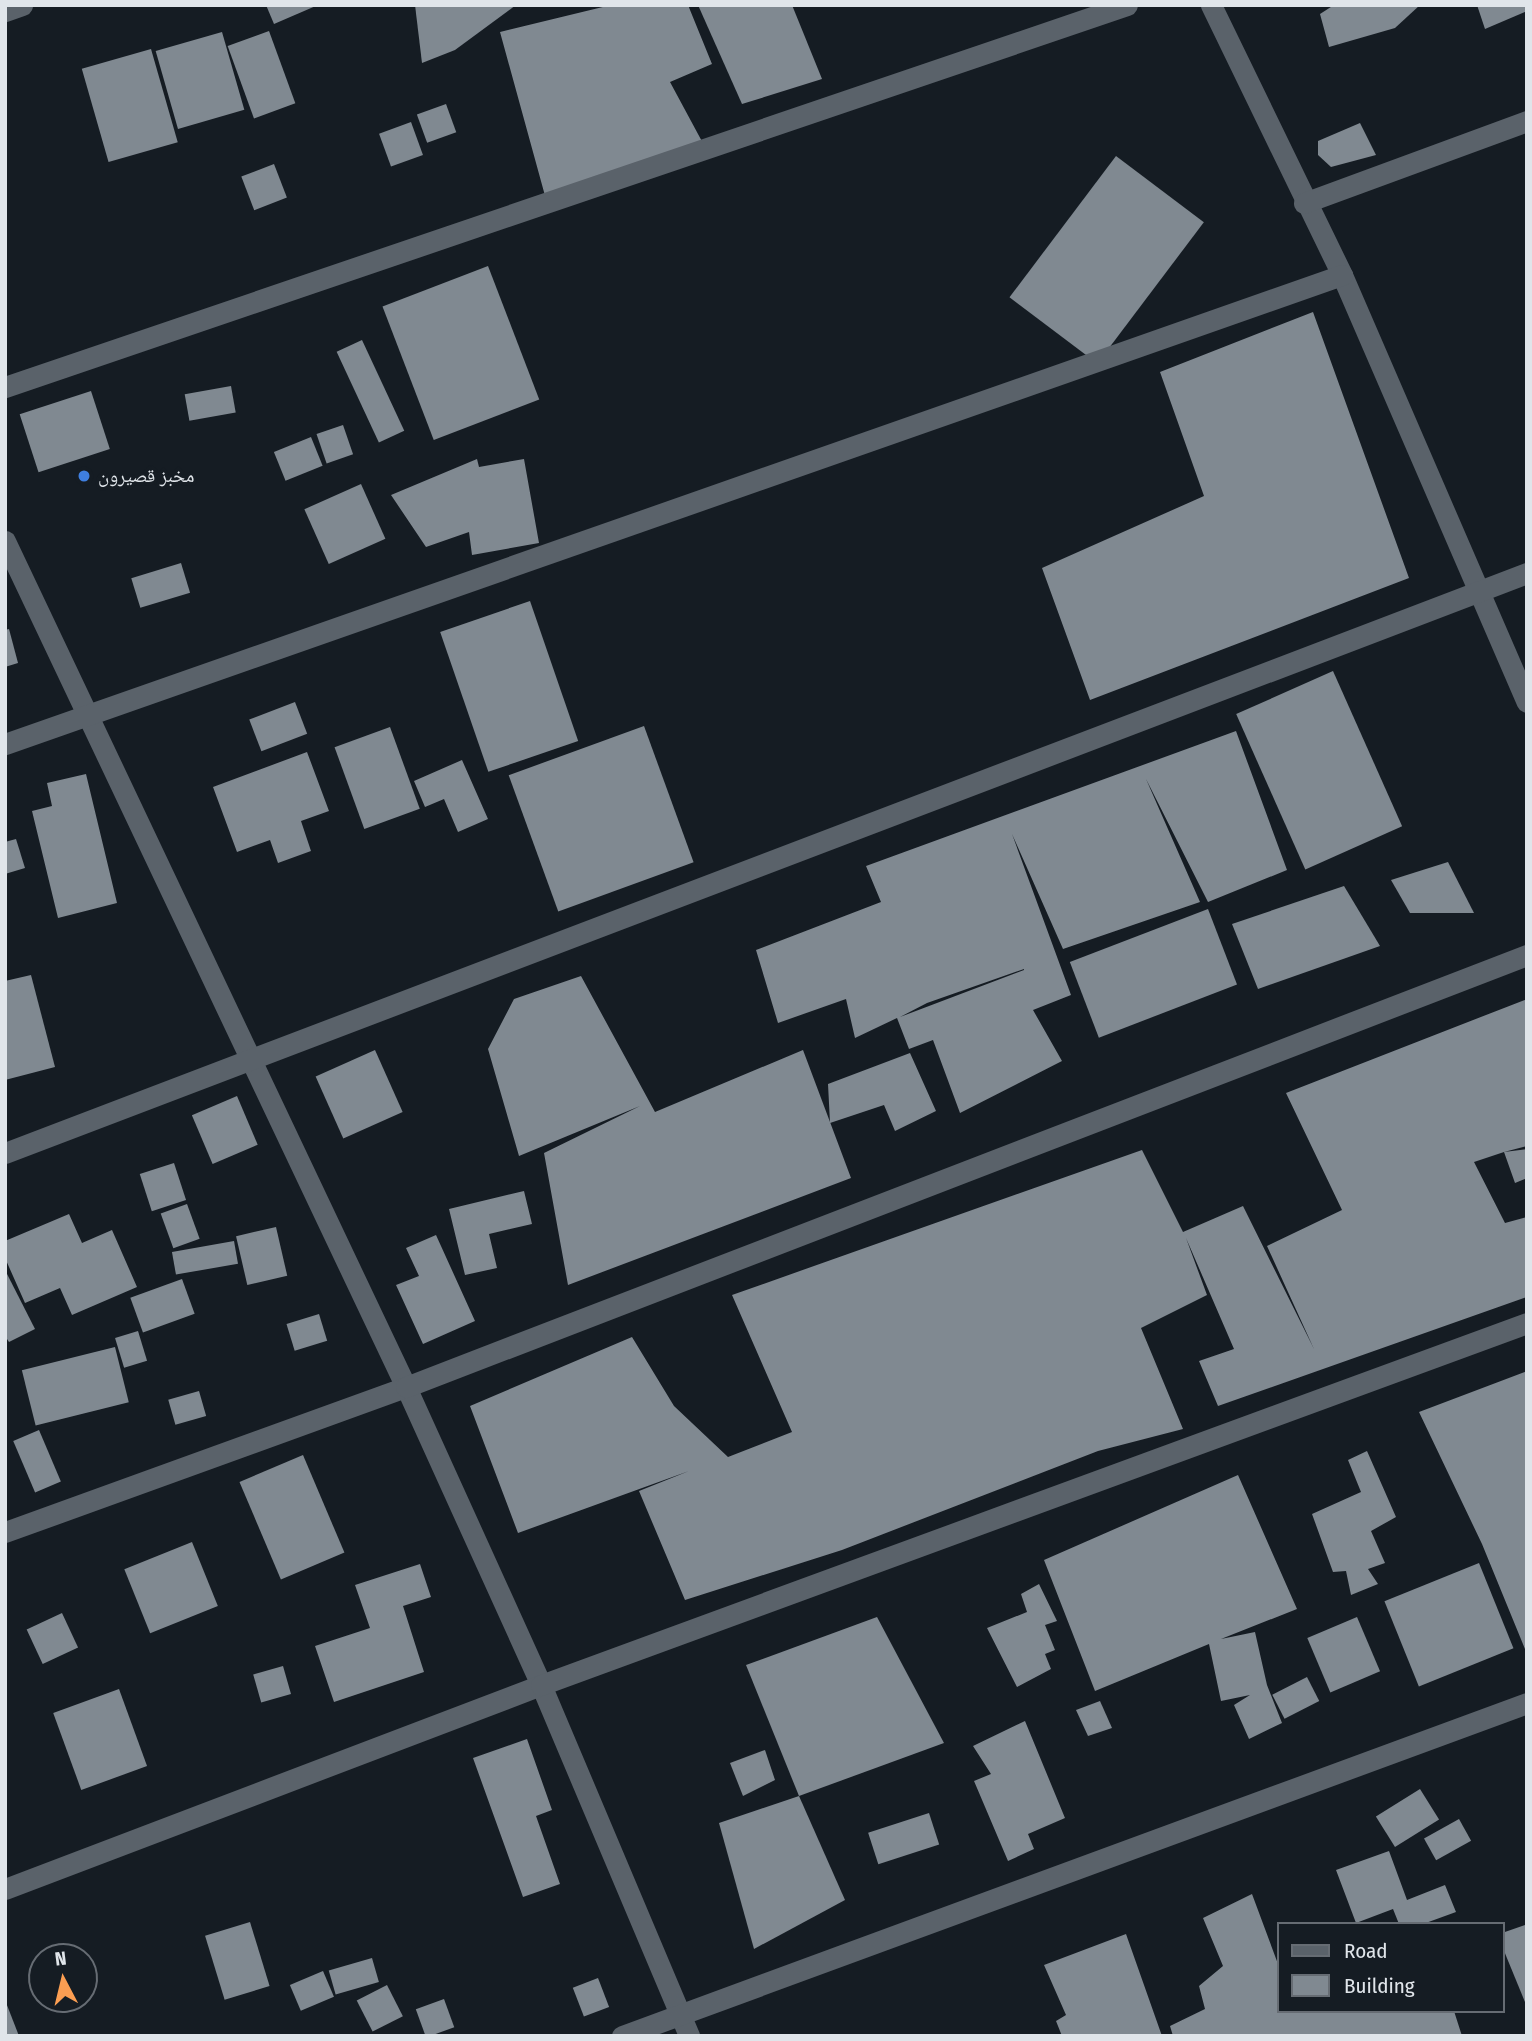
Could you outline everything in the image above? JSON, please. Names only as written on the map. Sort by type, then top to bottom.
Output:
[{"type":"street","points":[[5,11],[22,5]]},
{"type":"street","points":[[5,387],[1128,5]]},
{"type":"street","points":[[1211,5],[1304,202],[1342,275],[1527,702]]},
{"type":"street","points":[[1304,202],[1527,121]]},
{"type":"street","points":[[5,744],[1342,275]]},
{"type":"street","points":[[5,541],[85,715],[255,1061],[406,1387],[541,1685],[689,2036]]},
{"type":"street","points":[[5,1153],[255,1061],[1527,573]]},
{"type":"street","points":[[5,1532],[406,1387],[1527,955]]},
{"type":"street","points":[[5,1889],[541,1685],[1527,1323]]},
{"type":"street","points":[[622,2036],[1527,1703]]},
{"type":"building","points":[[266,5],[318,5],[274,24]]},
{"type":"building","points":[[415,5],[516,5],[455,50],[422,63]]},
{"type":"building","points":[[611,5],[688,5],[712,64],[670,82],[705,147],[547,203],[500,32]]},
{"type":"building","points":[[698,5],[792,5],[822,79],[742,104]]},
{"type":"building","points":[[1334,5],[1420,5],[1395,28],[1329,47],[1320,14]]},
{"type":"building","points":[[1477,5],[1527,5],[1527,11],[1485,29]]},
{"type":"building","points":[[269,31],[295,103],[254,118],[228,46]]},
{"type":"building","points":[[222,32],[244,110],[178,129],[156,51]]},
{"type":"building","points":[[151,49],[178,142],[109,162],[82,69]]},
{"type":"building","points":[[446,104],[456,132],[427,143],[417,115]]},
{"type":"building","points":[[411,122],[423,155],[391,167],[379,134]]},
{"type":"building","points":[[1360,123],[1376,155],[1331,167],[1318,155],[1318,141]]},
{"type":"building","points":[[1116,156],[1204,222],[1097,364],[1009,297]]},
{"type":"building","points":[[274,164],[287,198],[254,210],[241,177]]},
{"type":"building","points":[[488,266],[539,400],[434,440],[383,306]]},
{"type":"building","points":[[1313,312],[1409,578],[1090,700],[1042,568],[1204,496],[1160,372]]},
{"type":"building","points":[[362,340],[404,431],[379,442],[337,352]]},
{"type":"building","points":[[231,386],[236,413],[189,421],[185,394]]},
{"type":"building","points":[[91,391],[110,449],[39,472],[20,414]]},
{"type":"building","points":[[343,425],[353,454],[327,463],[317,434]]},
{"type":"building","points":[[311,437],[323,466],[286,481],[274,452]]},
{"type":"building","points":[[477,459],[479,467],[524,459],[539,543],[472,555],[469,532],[426,547],[391,495]]},
{"type":"building","points":[[361,484],[385,539],[329,564],[304,509]]},
{"type":"building","points":[[181,563],[190,593],[140,608],[131,578]]},
{"type":"building","points":[[530,601],[578,741],[488,772],[440,632]]},
{"type":"building","points":[[9,629],[18,663],[5,667],[5,630]]},
{"type":"building","points":[[1333,671],[1402,826],[1305,869],[1236,714]]},
{"type":"building","points":[[295,702],[307,734],[261,751],[249,720]]},
{"type":"building","points":[[644,726],[694,862],[558,912],[509,775]]},
{"type":"building","points":[[390,727],[420,809],[364,829],[335,747]]},
{"type":"building","points":[[1236,731],[1287,870],[1208,902],[1146,779],[1200,902],[1063,949],[1012,834],[1071,995],[1033,1010],[1062,1061],[960,1113],[933,1040],[909,1049],[897,1018],[855,1038],[846,999],[778,1023],[756,950],[881,902],[866,866]],"holes":[[[1024,970],[900,1017],[927,1003]]]},
{"type":"building","points":[[307,752],[329,811],[301,821],[311,851],[278,863],[270,840],[237,852],[213,787]]},
{"type":"building","points":[[462,760],[488,819],[458,832],[444,799],[425,807],[414,781]]},
{"type":"building","points":[[86,774],[117,903],[58,918],[32,811],[52,806],[47,783]]},
{"type":"building","points":[[16,839],[25,868],[5,874],[5,842]]},
{"type":"building","points":[[1448,862],[1474,913],[1410,913],[1391,880]]},
{"type":"building","points":[[1344,886],[1380,946],[1258,989],[1232,924]]},
{"type":"building","points":[[1208,909],[1237,985],[1099,1038],[1070,962]]},
{"type":"building","points":[[31,975],[55,1067],[5,1080],[5,981]]},
{"type":"building","points":[[581,976],[655,1112],[803,1050],[851,1178],[568,1285],[544,1153],[640,1106],[519,1156],[488,1049],[514,999]]},
{"type":"building","points":[[1527,999],[1527,1146],[1474,1162],[1505,1223],[1527,1217],[1527,1297],[1218,1406],[1199,1361],[1234,1349],[1186,1238],[1207,1295],[1141,1328],[1183,1429],[1098,1451],[842,1550],[685,1600],[639,1491],[689,1471],[518,1533],[470,1406],[632,1337],[674,1406],[728,1457],[792,1432],[732,1295],[1142,1150],[1183,1232],[1243,1206],[1314,1349],[1267,1246],[1342,1210],[1286,1093]]},
{"type":"building","points":[[375,1050],[403,1112],[343,1139],[316,1076]]},
{"type":"building","points":[[910,1053],[936,1111],[895,1131],[884,1105],[830,1123],[828,1084]]},
{"type":"building","points":[[237,1096],[258,1145],[213,1164],[192,1115]]},
{"type":"building","points":[[1527,1149],[1527,1178],[1515,1183],[1504,1152]]},
{"type":"building","points":[[174,1163],[186,1200],[152,1211],[140,1174]]},
{"type":"building","points":[[524,1191],[532,1224],[489,1234],[497,1268],[465,1275],[449,1209]]},
{"type":"building","points":[[187,1204],[200,1239],[173,1248],[161,1214]]},
{"type":"building","points":[[69,1214],[82,1243],[112,1230],[137,1287],[72,1315],[60,1288],[25,1303],[5,1258],[5,1241]]},
{"type":"building","points":[[276,1227],[287,1276],[247,1285],[236,1236]]},
{"type":"building","points":[[436,1235],[475,1321],[423,1344],[396,1285],[419,1276],[406,1248]]},
{"type":"building","points":[[234,1241],[238,1264],[176,1275],[172,1252]]},
{"type":"building","points":[[5,1270],[35,1329],[9,1342],[5,1336]]},
{"type":"building","points":[[182,1279],[195,1314],[143,1333],[130,1298]]},
{"type":"building","points":[[319,1314],[327,1341],[295,1351],[286,1324]]},
{"type":"building","points":[[138,1331],[147,1361],[124,1368],[115,1338]]},
{"type":"building","points":[[115,1347],[129,1402],[36,1426],[22,1370]]},
{"type":"building","points":[[1527,1371],[1527,1654],[1482,1544],[1419,1412]]},
{"type":"building","points":[[199,1391],[206,1416],[175,1425],[168,1400]]},
{"type":"building","points":[[39,1430],[61,1482],[35,1492],[13,1441]]},
{"type":"building","points":[[1367,1451],[1396,1517],[1371,1531],[1385,1563],[1368,1569],[1378,1584],[1351,1595],[1346,1571],[1333,1572],[1312,1514],[1361,1492],[1348,1460]]},
{"type":"building","points":[[303,1455],[344,1553],[281,1580],[239,1482]]},
{"type":"building","points":[[1238,1475],[1297,1609],[1221,1639],[1255,1632],[1267,1685],[1282,1723],[1249,1739],[1234,1705],[1250,1695],[1221,1701],[1209,1644],[1095,1691],[1044,1560]]},
{"type":"building","points":[[192,1542],[218,1606],[150,1633],[124,1569]]},
{"type":"building","points":[[1479,1563],[1513,1648],[1419,1687],[1384,1601]]},
{"type":"building","points":[[420,1564],[431,1597],[403,1606],[424,1672],[334,1702],[315,1646],[370,1628],[355,1585]]},
{"type":"building","points":[[1039,1584],[1057,1621],[1045,1625],[1055,1650],[1045,1654],[1051,1669],[1017,1687],[987,1628],[1027,1612],[1021,1594]]},
{"type":"building","points":[[62,1613],[78,1647],[43,1664],[27,1629]]},
{"type":"building","points":[[877,1617],[944,1743],[799,1796],[746,1665]]},
{"type":"building","points":[[1357,1617],[1380,1671],[1330,1692],[1307,1638]]},
{"type":"building","points":[[283,1666],[291,1694],[261,1702],[253,1675]]},
{"type":"building","points":[[1307,1677],[1319,1701],[1285,1719],[1272,1695]]},
{"type":"building","points":[[119,1689],[147,1766],[81,1790],[53,1713]]},
{"type":"building","points":[[1100,1701],[1112,1728],[1088,1736],[1076,1710]]},
{"type":"building","points":[[1025,1721],[1065,1818],[1028,1834],[1034,1849],[1008,1861],[974,1781],[991,1774],[973,1746]]},
{"type":"building","points":[[527,1739],[552,1810],[536,1816],[560,1884],[523,1897],[473,1758]]},
{"type":"building","points":[[765,1750],[775,1780],[743,1796],[730,1763]]},
{"type":"building","points":[[1420,1789],[1439,1820],[1395,1847],[1376,1817]]},
{"type":"building","points":[[799,1796],[845,1900],[754,1949],[719,1823]]},
{"type":"building","points":[[929,1813],[939,1844],[878,1864],[868,1833]]},
{"type":"building","points":[[1459,1819],[1471,1841],[1436,1860],[1424,1838]]},
{"type":"building","points":[[1389,1851],[1407,1900],[1445,1885],[1456,1912],[1428,1922],[1398,1922],[1393,1909],[1356,1922],[1336,1870]]},
{"type":"building","points":[[1252,1894],[1276,1959],[1276,2013],[1455,2013],[1462,2036],[1173,2036],[1170,2026],[1205,2009],[1199,1986],[1223,1966],[1203,1918]]},
{"type":"building","points":[[250,1922],[270,1986],[225,2000],[205,1936]]},
{"type":"building","points":[[1525,1925],[1527,1929],[1527,2007],[1504,1951],[1504,1932]]},
{"type":"building","points":[[1126,1934],[1162,2036],[1062,2036],[1056,2021],[1066,2015],[1044,1965]]},
{"type":"building","points":[[372,1958],[379,1982],[336,1994],[329,1970]]},
{"type":"building","points":[[323,1971],[334,1997],[301,2011],[290,1985]]},
{"type":"building","points":[[598,1978],[609,2007],[584,2017],[573,1988]]},
{"type":"building","points":[[387,1985],[403,2016],[373,2032],[357,2000]]},
{"type":"building","points":[[444,1999],[454,2027],[426,2036],[416,2009]]},
{"type":"building","points":[[5,2000],[19,2036],[5,2036]]},
{"type":"place","name":"مخبز قصيرون","points":[[84,476]]}]
